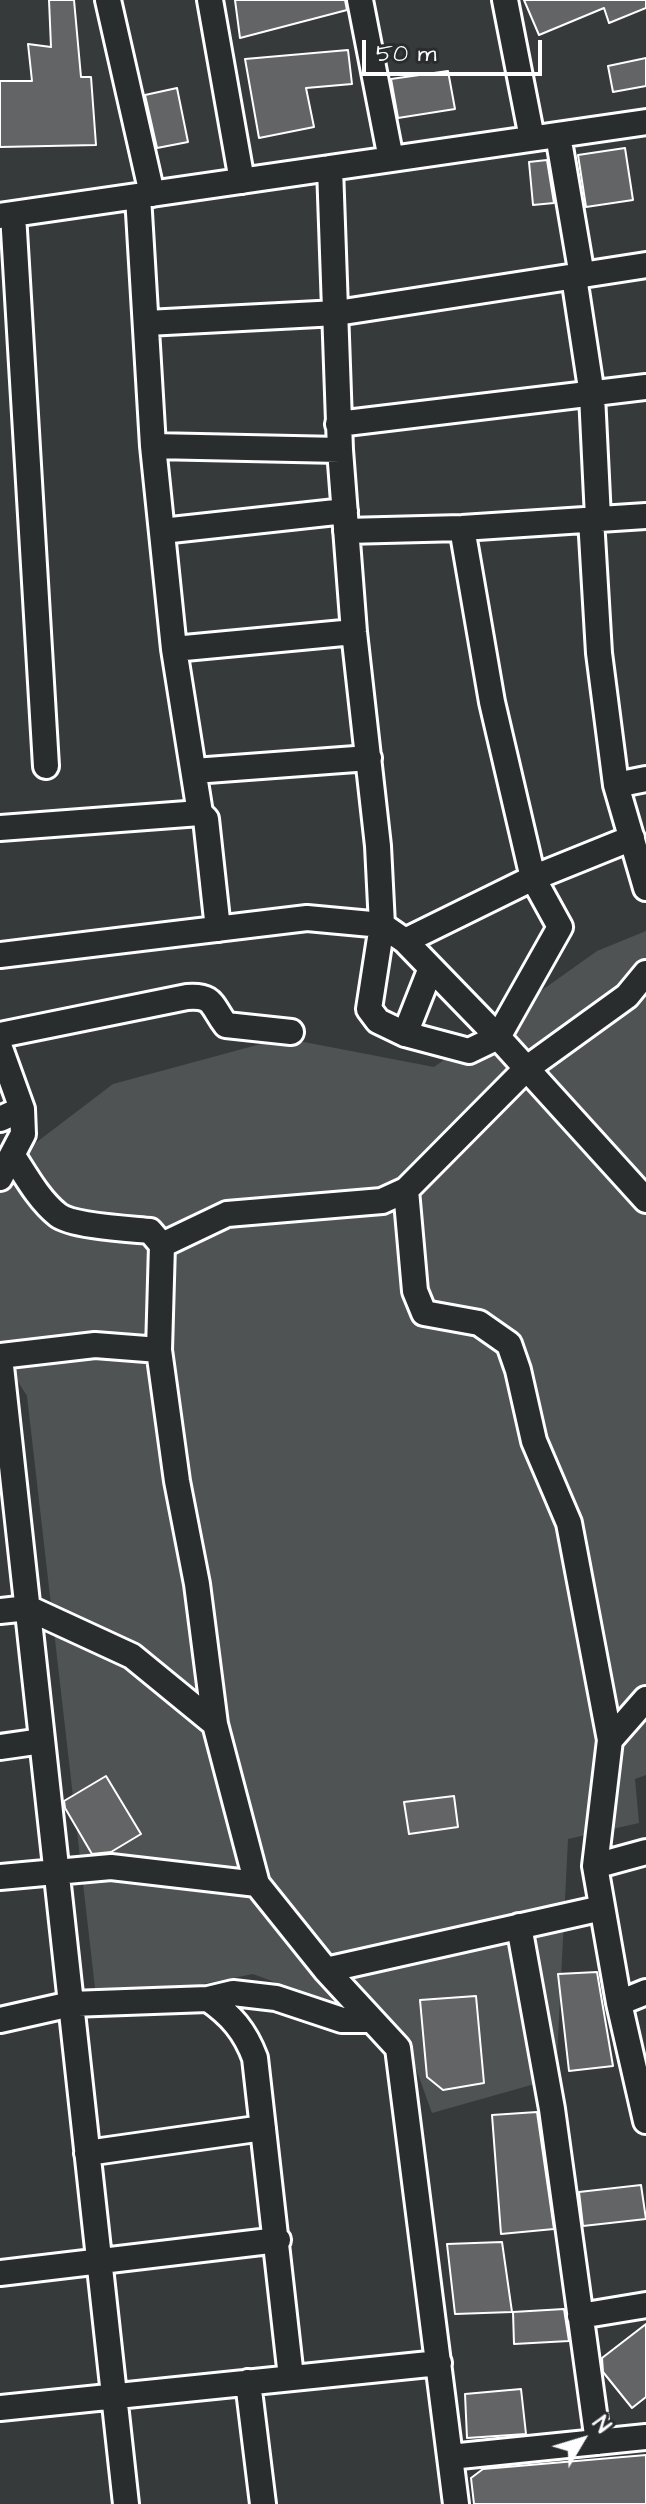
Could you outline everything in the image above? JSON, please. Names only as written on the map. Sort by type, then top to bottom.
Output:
[{"type":"street","points":[[108,0],[145,195],[153,446],[174,649],[200,813],[206,819],[218,929]]},
{"type":"street","points":[[210,0],[242,181]]},
{"type":"street","points":[[360,0],[391,159]]},
{"type":"street","points":[[505,0],[532,138]]},
{"type":"street","points":[[46,766],[6,215],[646,122]]},
{"type":"street","points":[[558,135],[592,395],[599,653],[616,785],[646,888]]},
{"type":"street","points":[[330,168],[337,313],[338,424],[382,925],[369,1009],[378,1021],[405,1034],[469,1051],[498,1037],[560,927],[533,878],[492,702],[462,528]]},
{"type":"street","points":[[147,323],[337,313],[646,265]]},
{"type":"street","points":[[338,424],[646,387]]},
{"type":"street","points":[[153,446],[340,450]]},
{"type":"street","points":[[162,531],[346,521],[462,528],[646,516]]},
{"type":"street","points":[[174,649],[354,632]]},
{"type":"street","points":[[194,771],[369,758]]},
{"type":"street","points":[[616,785],[646,779]]},
{"type":"street","points":[[0,828],[200,813]]},
{"type":"street","points":[[405,941],[533,878],[632,838]]},
{"type":"street","points":[[0,955],[307,918],[382,925],[405,941],[498,1037],[646,1200]]},
{"type":"street","points":[[405,1034],[431,968]]},
{"type":"street","points":[[162,1245],[227,1214],[382,1201],[406,1190],[526,1069],[627,996],[646,973]]},
{"type":"street","points":[[0,1035],[204,996],[211,1001],[226,1025],[291,1032]]},
{"type":"street","points":[[0,1048],[11,1114],[23,1134],[0,1178]]},
{"type":"street","points":[[13,1156],[38,1193],[60,1217],[150,1231],[162,1245],[159,1350],[177,1481],[197,1584],[215,1724],[257,1884],[326,1970],[398,2048],[456,2504]]},
{"type":"street","points":[[406,1190],[415,1291],[424,1313],[479,1323],[509,1344],[534,1441],[569,1523],[610,1740],[595,1866],[619,2003],[646,2121]]},
{"type":"street","points":[[126,2504],[0,1356],[95,1345],[159,1350]]},
{"type":"street","points":[[0,1611],[28,1608],[132,1656],[215,1724]]},
{"type":"street","points":[[610,1740],[646,1699]]},
{"type":"street","points":[[0,1747],[42,1741]]},
{"type":"street","points":[[595,1866],[646,1852]]},
{"type":"street","points":[[0,1877],[111,1867],[257,1884]]},
{"type":"street","points":[[326,1970],[602,1908]]},
{"type":"street","points":[[519,1926],[552,2109],[598,2442]]},
{"type":"street","points":[[619,2003],[646,1992]]},
{"type":"street","points":[[0,2020],[71,2004],[208,1999],[233,1993],[257,1994],[342,2020],[372,2020]]},
{"type":"street","points":[[208,1999],[224,2010],[247,2038],[255,2058],[278,2240],[291,2377]]},
{"type":"street","points":[[87,2153],[263,2128]]},
{"type":"street","points":[[0,2273],[278,2240]]},
{"type":"street","points":[[580,2316],[646,2305]]},
{"type":"street","points":[[0,2408],[439,2363]]},
{"type":"street","points":[[248,2382],[263,2504]]},
{"type":"street","points":[[450,2457],[646,2437]]},
{"type":"shaded area","points":[[646,931],[646,1775],[635,1779],[639,1823],[568,1839],[556,2078],[432,2113],[402,2030],[253,1974],[97,2005],[27,1396],[0,1353],[0,1170],[113,1084],[283,1038],[434,1067],[597,951]]},
{"type":"building","points":[[49,0],[74,0],[81,77],[91,77],[96,145],[0,147],[0,81],[32,81],[28,44],[51,47]]},
{"type":"building","points":[[235,0],[345,0],[347,10],[240,38]]},
{"type":"building","points":[[524,0],[646,0],[646,8],[609,23],[604,8],[539,35]]},
{"type":"building","points":[[348,50],[352,84],[306,88],[314,127],[259,138],[245,59]]},
{"type":"building","points":[[646,58],[646,86],[613,92],[608,66]]},
{"type":"building","points":[[448,71],[455,109],[398,118],[391,79]]},
{"type":"building","points":[[177,88],[188,142],[157,148],[145,95]]},
{"type":"building","points":[[625,148],[633,200],[586,207],[578,155]]},
{"type":"building","points":[[547,160],[554,203],[533,205],[529,162]]},
{"type":"building","points":[[106,1776],[141,1834],[111,1852],[92,1854],[64,1801]]},
{"type":"building","points":[[454,1796],[458,1827],[409,1834],[404,1802]]},
{"type":"building","points":[[597,1972],[613,2066],[569,2071],[558,1974]]},
{"type":"building","points":[[476,1996],[484,2083],[443,2090],[427,2077],[420,2000]]},
{"type":"building","points":[[537,2112],[554,2229],[501,2234],[492,2115]]},
{"type":"building","points":[[641,2185],[646,2219],[583,2226],[579,2192]]},
{"type":"building","points":[[502,2242],[512,2312],[455,2314],[447,2244]]},
{"type":"building","points":[[564,2309],[569,2341],[514,2344],[513,2312]]},
{"type":"building","points":[[646,2324],[646,2397],[632,2408],[603,2372],[602,2358]]},
{"type":"building","points":[[521,2389],[526,2434],[467,2438],[465,2394]]},
{"type":"building","points":[[646,2455],[646,2504],[474,2504],[471,2478],[483,2469]]}]
